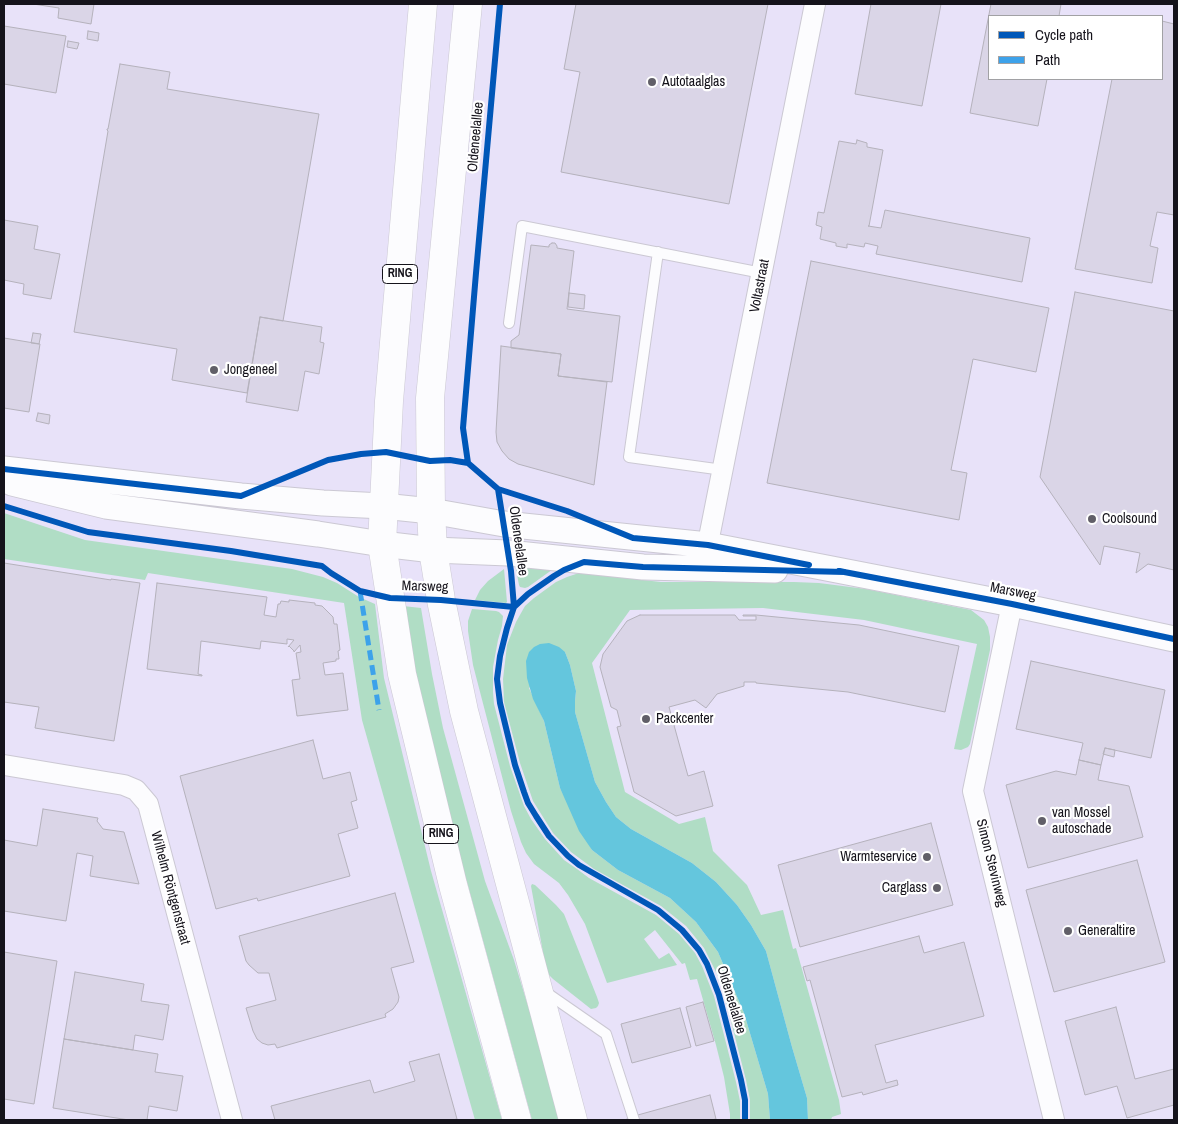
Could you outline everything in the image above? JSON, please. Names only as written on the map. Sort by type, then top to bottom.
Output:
[{"type":"main road","name":"RING","points":[[423,4],[389,401],[382,544],[402,674],[453,885],[517,1120]]},
{"type":"main road","name":"Oldeneelallee","points":[[468,4],[430,398],[433,550],[441,600],[464,711],[573,1120]]},
{"type":"street","name":"Voltastraat","points":[[706,557],[815,4]]},
{"type":"street","name":"Marsweg","points":[[4,468],[241,496],[431,511],[706,557],[845,572],[1012,604],[1174,639]]},
{"type":"street","name":"Marsweg","points":[[4,481],[106,506],[433,550],[508,554],[643,567],[706,557]]},
{"type":"street","name":"Simon Stevinweg","points":[[1012,604],[973,791],[1054,1120]]},
{"type":"street","name":"Wilhelm Röntgenstraat","points":[[4,765],[124,785],[136,790],[148,804],[232,1120]]},
{"type":"lane","points":[[509,323],[522,226],[762,273]]},
{"type":"lane","points":[[658,252],[629,457],[723,470]]},
{"type":"lane","points":[[538,987],[606,1034],[634,1120]]},
{"type":"shaded area","points":[[4,4],[1174,4],[1174,1120],[4,1120]]},
{"type":"green space","points":[[4,513],[85,540],[292,569],[323,577],[375,604],[384,678],[431,871],[502,1120],[475,1120],[362,720],[344,603],[148,573],[145,580],[4,559]]},
{"type":"green space","points":[[515,564],[556,567],[525,588],[519,585]]},
{"type":"green space","points":[[504,569],[507,602],[475,600],[480,590],[488,581]]},
{"type":"green space","points":[[579,573],[661,582],[794,582],[866,589],[971,610],[984,620],[988,627],[990,650],[970,744],[961,750],[954,749],[977,644],[864,620],[763,608],[630,610],[592,663],[625,792],[679,824],[705,817],[713,851],[747,885],[761,915],[783,910],[793,949],[796,948],[839,1100],[841,1114],[832,1117],[831,1120],[808,1120],[807,1098],[766,951],[737,905],[716,882],[692,863],[631,829],[616,817],[606,802],[595,782],[575,712],[576,691],[565,652],[529,688],[544,721],[560,788],[592,850],[618,870],[670,898],[696,922],[718,952],[744,1013],[768,1094],[770,1120],[750,1120],[750,1100],[746,1080],[724,994],[718,976],[704,948],[686,926],[661,906],[594,869],[571,852],[553,833],[533,801],[520,763],[504,702],[503,679],[507,645],[525,606],[556,582]]},
{"type":"green space","points":[[403,606],[421,608],[443,728],[485,881],[514,960],[560,1120],[532,1120],[426,732]]},
{"type":"green space","points":[[472,609],[496,611],[503,616],[493,667],[494,704],[510,766],[524,806],[545,839],[564,860],[589,878],[656,915],[679,934],[695,953],[714,996],[740,1101],[740,1120],[730,1120],[724,1077],[716,1045],[697,979],[690,980],[685,963],[682,964],[655,930],[644,939],[659,959],[669,953],[677,965],[607,983],[585,924],[568,895],[559,883],[534,864],[526,853],[511,811],[473,665],[468,631],[468,621]]},
{"type":"green space","points":[[532,884],[564,914],[597,997],[599,1003],[596,1008],[591,1009],[549,975],[546,969]]},
{"type":"water","points":[[549,643],[565,652],[576,691],[575,712],[595,782],[616,817],[631,829],[692,863],[716,882],[737,905],[766,951],[807,1098],[808,1120],[770,1120],[768,1094],[744,1013],[718,952],[696,922],[670,898],[618,870],[592,850],[579,831],[560,788],[544,721],[533,699],[527,678],[526,661],[529,652],[540,644]]},
{"type":"building","points":[[33,4],[94,4],[91,24],[58,18],[59,8]]},
{"type":"building","points":[[576,4],[768,4],[729,204],[561,172],[580,72],[564,69]]},
{"type":"building","points":[[871,4],[941,4],[922,106],[855,94]]},
{"type":"building","points":[[991,4],[1061,4],[1059,15],[989,15]]},
{"type":"building","points":[[988,20],[988,80],[1047,80],[1038,126],[970,113]]},
{"type":"building","points":[[1163,21],[1174,24],[1174,215],[1157,212],[1150,246],[1158,248],[1152,283],[1075,269],[1112,80],[1163,80]]},
{"type":"building","points":[[4,26],[66,36],[56,93],[4,84]]},
{"type":"building","points":[[88,31],[99,33],[98,41],[87,39]]},
{"type":"building","points":[[68,41],[79,43],[77,49],[67,47]]},
{"type":"building","points":[[120,64],[170,72],[167,89],[319,114],[283,321],[260,317],[247,393],[172,380],[177,349],[74,332],[107,129]]},
{"type":"building","points":[[857,140],[867,143],[867,147],[883,150],[868,226],[881,228],[885,210],[1030,238],[1022,282],[876,254],[878,246],[865,243],[864,247],[847,244],[847,248],[836,246],[836,243],[820,239],[822,227],[816,225],[818,212],[824,213],[839,141],[856,144]]},
{"type":"building","points":[[4,220],[38,226],[34,249],[60,254],[51,299],[23,294],[24,284],[4,280]]},
{"type":"building","points":[[552,243],[555,243],[557,248],[574,251],[567,309],[620,316],[612,382],[558,376],[561,354],[511,348],[511,341],[519,335],[531,245],[549,247]]},
{"type":"building","points":[[811,261],[1049,308],[1036,372],[973,359],[951,470],[967,473],[959,520],[767,483]]},
{"type":"building","points":[[1075,292],[1174,311],[1174,570],[1148,564],[1136,573],[1140,553],[1104,546],[1100,565],[1040,477]]},
{"type":"building","points":[[569,293],[585,295],[584,309],[568,307]]},
{"type":"building","points":[[260,317],[322,327],[320,342],[324,343],[319,374],[305,371],[298,411],[246,402]]},
{"type":"building","points":[[33,333],[41,334],[39,344],[31,343]]},
{"type":"building","points":[[4,338],[40,344],[29,412],[4,408]]},
{"type":"building","points":[[501,346],[561,354],[558,376],[607,382],[594,485],[518,464],[509,459],[502,451],[497,442],[496,432]]},
{"type":"building","points":[[38,413],[50,415],[49,424],[36,421]]},
{"type":"building","points":[[4,563],[140,583],[114,741],[35,728],[39,707],[4,702]]},
{"type":"building","points":[[157,583],[267,597],[264,615],[276,617],[278,604],[281,601],[315,603],[315,605],[322,606],[333,617],[334,624],[337,624],[340,650],[338,651],[339,659],[323,663],[325,675],[343,673],[348,710],[297,716],[292,680],[300,679],[296,653],[301,652],[300,645],[294,652],[288,647],[294,640],[287,639],[287,644],[261,641],[260,649],[201,641],[198,674],[202,676],[147,669]]},
{"type":"building","name":"Packcenter","points":[[640,615],[735,615],[739,620],[756,620],[756,616],[743,615],[756,615],[859,625],[959,646],[945,712],[848,692],[756,682],[744,682],[744,686],[717,694],[706,708],[695,700],[669,707],[688,776],[704,771],[713,806],[676,816],[634,792],[617,727],[621,726],[617,710],[611,707],[600,667],[603,654],[627,621]]},
{"type":"building","points":[[1031,661],[1165,690],[1151,758],[1105,748],[1101,765],[1079,760],[1083,743],[1016,729]]},
{"type":"building","points":[[313,740],[323,779],[350,772],[357,800],[351,802],[358,828],[338,834],[350,876],[258,901],[257,898],[216,909],[180,776]]},
{"type":"building","points":[[1105,748],[1115,750],[1114,757],[1103,754]]},
{"type":"building","points":[[1079,760],[1101,765],[1098,780],[1129,786],[1143,837],[1028,868],[1006,785],[1056,771],[1076,775]]},
{"type":"building","points":[[43,809],[98,818],[97,821],[103,829],[124,832],[139,884],[90,876],[93,856],[77,853],[66,921],[4,911],[4,840],[37,846]]},
{"type":"building","points":[[931,823],[953,905],[800,947],[778,865]]},
{"type":"building","points":[[1137,860],[1165,962],[1054,992],[1026,890]]},
{"type":"building","points":[[395,893],[414,962],[391,968],[399,997],[393,1009],[385,1014],[386,1017],[277,1048],[275,1044],[268,1045],[257,1039],[246,1008],[276,1000],[269,973],[258,973],[249,965],[246,961],[239,936]]},
{"type":"building","points":[[919,936],[924,953],[964,942],[984,1016],[875,1045],[886,1083],[897,1080],[898,1085],[863,1095],[862,1092],[842,1097],[810,980],[807,981],[803,967]]},
{"type":"building","points":[[4,952],[57,961],[34,1104],[4,1099]]},
{"type":"building","points":[[75,972],[144,984],[141,1001],[169,1005],[163,1040],[135,1035],[133,1050],[64,1039]]},
{"type":"building","points":[[703,1002],[714,1041],[696,1046],[686,1007]]},
{"type":"building","points":[[1116,1007],[1135,1079],[1174,1069],[1174,1105],[1127,1118],[1117,1086],[1085,1095],[1065,1021]]},
{"type":"building","points":[[680,1008],[691,1047],[632,1063],[621,1024]]},
{"type":"building","points":[[64,1039],[158,1054],[155,1072],[183,1076],[177,1111],[149,1106],[147,1120],[129,1120],[53,1108]]},
{"type":"building","points":[[439,1054],[457,1119],[275,1120],[271,1106],[370,1080],[374,1093],[415,1081],[409,1062]]},
{"type":"building","points":[[710,1095],[716,1119],[628,1120],[627,1118]]},
{"type":"marked path","points":[[360,591],[379,710]]},
{"type":"cycle path","points":[[500,4],[463,428],[468,463],[498,489],[511,571],[514,607],[500,656],[497,679],[500,703],[515,765],[528,803],[549,836],[579,865],[658,910],[682,930],[699,950],[707,964],[719,995],[741,1080],[745,1100],[745,1120]]},
{"type":"cycle path","points":[[4,469],[241,496],[328,460],[361,454],[386,452],[430,461],[450,460],[468,463]]},
{"type":"cycle path","points":[[498,489],[567,511],[633,538],[708,545],[809,565]]},
{"type":"cycle path","points":[[4,506],[88,532],[231,551],[322,566],[360,591],[390,598],[441,600],[514,607],[528,594],[554,576],[584,562],[643,567],[845,572]]},
{"type":"cycle path","points":[[839,571],[1012,604],[1174,639]]},
{"type":"place","name":"Autotaalglas","points":[[652,82]]},
{"type":"place","name":"Jongeneel","points":[[214,370]]},
{"type":"place","name":"Coolsound","points":[[1092,519]]},
{"type":"place","name":"Packcenter","points":[[646,719]]},
{"type":"place","name":"van Mossel autoschade","points":[[1042,821]]},
{"type":"place","name":"Warmteservice","points":[[927,857]]},
{"type":"place","name":"Carglass","points":[[937,888]]},
{"type":"place","name":"Generaltire","points":[[1068,931]]}]
